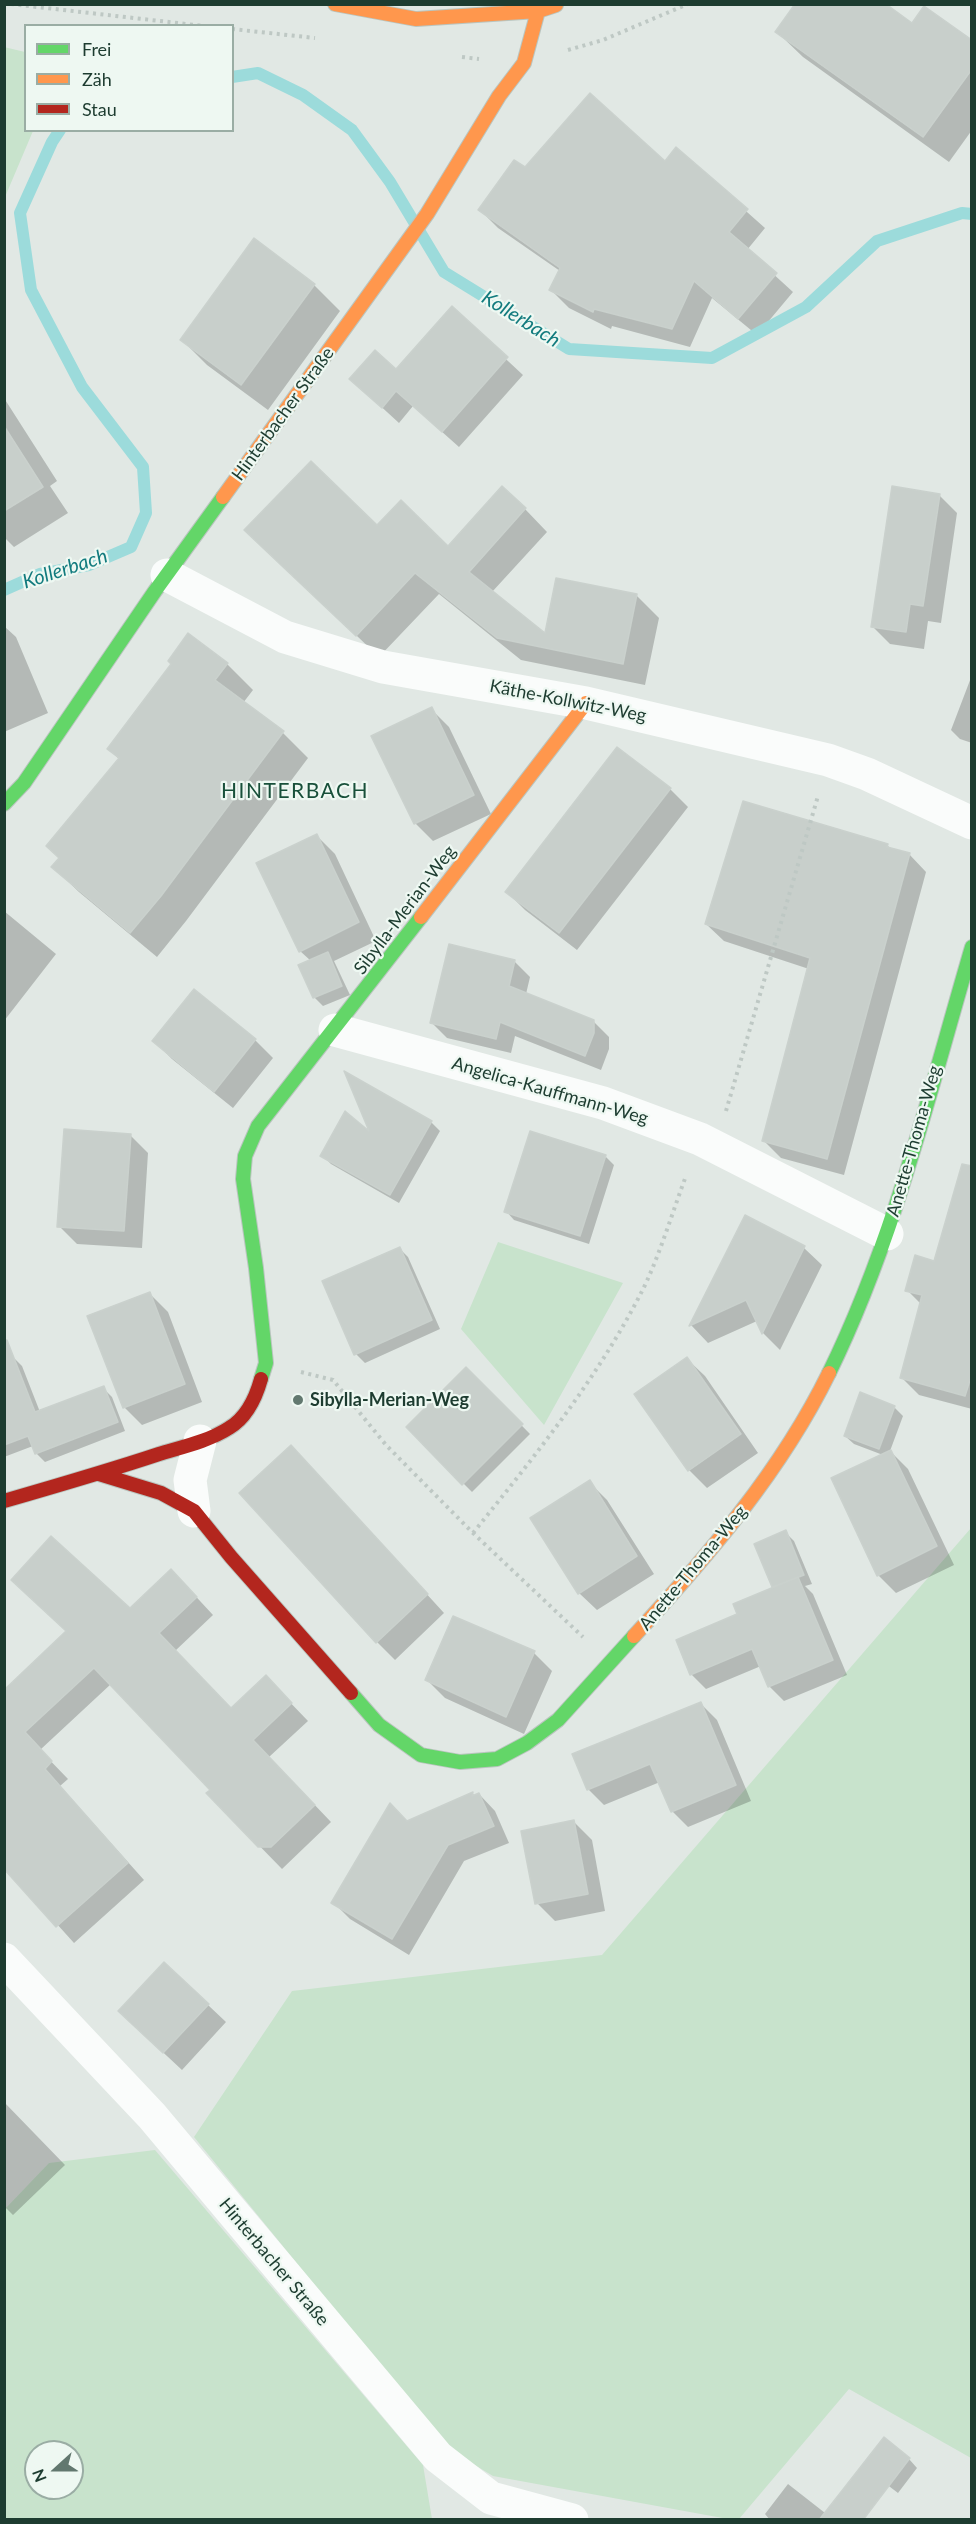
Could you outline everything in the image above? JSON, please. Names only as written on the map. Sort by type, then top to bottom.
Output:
[{"type":"street","points":[[335,4],[416,19],[538,11],[557,4]]},
{"type":"street","name":"Hinterbacher Straße","points":[[4,804],[24,783],[167,575],[427,214],[499,96],[524,63],[538,11]]},
{"type":"street","name":"Käthe-Kollwitz-Weg","points":[[167,575],[285,637],[383,667],[586,703],[828,760],[867,774],[972,824]]},
{"type":"street","name":"Sibylla-Merian-Weg","points":[[4,1501],[99,1474],[200,1441],[230,1428],[244,1414],[257,1393],[266,1363],[256,1268],[243,1179],[245,1156],[258,1126],[336,1030],[586,703]]},
{"type":"street","name":"Anette-Thoma-Weg","points":[[99,1474],[161,1493],[194,1511],[231,1557],[379,1725],[421,1755],[460,1762],[498,1759],[527,1743],[558,1720],[612,1664],[674,1593],[752,1498],[808,1417],[846,1339],[887,1233],[972,947]]},
{"type":"street","name":"Angelica-Kauffmann-Weg","points":[[336,1030],[603,1103],[708,1142],[887,1233]]},
{"type":"street","points":[[194,1511],[190,1480],[200,1441]]},
{"type":"street","name":"Hinterbacher Straße","points":[[4,1959],[152,2116],[438,2457],[491,2498],[572,2520]]},
{"type":"path","points":[[11,4],[186,24]]},
{"type":"path","points":[[473,1533],[550,1438],[604,1358],[641,1293],[708,1142],[828,760]]},
{"type":"path","points":[[266,1363],[333,1380],[386,1446],[473,1533],[612,1664]]},
{"type":"green space","points":[[4,47],[24,52],[24,132],[33,132],[5,197]]},
{"type":"green space","points":[[498,1242],[623,1283],[544,1425],[461,1329]]},
{"type":"green space","points":[[971,1528],[971,2458],[849,2389],[739,2519],[728,2519],[493,2476],[448,2449],[194,2137],[292,1991],[602,1955]]},
{"type":"green space","points":[[155,2150],[423,2465],[432,2519],[5,2519],[5,2209],[49,2163]]},
{"type":"building","points":[[795,4],[886,4],[912,23],[924,6],[972,40],[972,69],[923,137],[775,32]]},
{"type":"building","points":[[590,93],[665,161],[676,147],[748,209],[729,232],[777,273],[738,319],[694,281],[672,329],[594,309],[593,312],[549,290],[560,268],[478,210],[514,160],[525,167]]},
{"type":"building","points":[[254,238],[315,284],[241,385],[180,340]]},
{"type":"building","points":[[452,306],[508,357],[442,432],[396,391],[382,408],[349,379],[375,350],[396,369]]},
{"type":"building","points":[[4,426],[43,487],[4,511]]},
{"type":"building","points":[[311,461],[377,525],[401,500],[448,546],[502,486],[526,508],[469,572],[545,633],[556,578],[637,594],[623,664],[497,638],[415,573],[356,636],[244,530]]},
{"type":"building","points":[[892,486],[940,494],[923,606],[910,604],[906,632],[871,627]]},
{"type":"building","points":[[188,633],[228,663],[215,680],[284,731],[161,896],[130,933],[51,867],[59,858],[46,846],[119,758],[107,749],[171,664],[168,661]]},
{"type":"building","points":[[432,707],[474,795],[414,824],[371,736]]},
{"type":"building","points":[[617,747],[671,788],[559,933],[505,892]]},
{"type":"building","points":[[743,801],[888,844],[887,847],[910,853],[827,1159],[762,1141],[810,958],[705,924]]},
{"type":"building","points":[[317,834],[359,922],[299,952],[256,863]]},
{"type":"building","points":[[449,944],[515,960],[509,986],[594,1020],[594,1033],[585,1056],[500,1022],[496,1039],[430,1023]]},
{"type":"building","points":[[328,952],[342,986],[313,998],[298,965]]},
{"type":"building","points":[[194,989],[256,1039],[214,1092],[152,1041]]},
{"type":"building","points":[[344,1071],[432,1121],[390,1195],[320,1156],[345,1111],[369,1131]]},
{"type":"building","points":[[64,1129],[131,1134],[124,1231],[57,1227]]},
{"type":"building","points":[[530,1131],[606,1155],[580,1236],[504,1212]]},
{"type":"building","points":[[962,1164],[972,1166],[972,1374],[965,1396],[900,1378],[922,1295],[905,1291],[915,1255],[934,1261]]},
{"type":"building","points":[[745,1215],[805,1246],[762,1334],[746,1300],[689,1326]]},
{"type":"building","points":[[400,1247],[432,1320],[354,1355],[322,1281]]},
{"type":"building","points":[[150,1292],[185,1384],[123,1408],[87,1316]]},
{"type":"building","points":[[4,1340],[7,1340],[35,1412],[104,1386],[118,1422],[35,1454],[28,1436],[4,1445]]},
{"type":"building","points":[[687,1357],[741,1434],[688,1471],[634,1394]]},
{"type":"building","points":[[466,1367],[523,1424],[462,1485],[406,1427]]},
{"type":"building","points":[[860,1392],[895,1406],[879,1449],[844,1436]]},
{"type":"building","points":[[291,1445],[428,1594],[376,1643],[239,1493]]},
{"type":"building","points":[[891,1450],[937,1546],[877,1576],[831,1478]]},
{"type":"building","points":[[590,1480],[637,1556],[578,1594],[530,1518]]},
{"type":"building","points":[[786,1530],[804,1575],[772,1587],[754,1544]]},
{"type":"building","points":[[51,1536],[130,1608],[171,1569],[197,1597],[159,1633],[231,1708],[266,1675],[292,1703],[253,1740],[315,1805],[271,1847],[258,1847],[206,1793],[210,1790],[94,1668],[25,1732],[52,1761],[45,1769],[128,1863],[56,1927],[4,1869],[4,1690],[66,1631],[11,1580]]},
{"type":"building","points":[[798,1577],[833,1660],[768,1687],[752,1649],[690,1675],[676,1640],[737,1614],[733,1604]]},
{"type":"building","points":[[453,1616],[535,1651],[506,1717],[425,1680]]},
{"type":"building","points":[[701,1702],[736,1785],[671,1812],[650,1764],[587,1790],[572,1754]]},
{"type":"building","points":[[473,1792],[472,1796],[479,1793],[494,1826],[448,1845],[392,1939],[331,1903],[390,1803],[407,1821]]},
{"type":"building","points":[[574,1820],[588,1894],[535,1904],[521,1831]]},
{"type":"building","points":[[164,1962],[209,2004],[163,2053],[118,2011]]},
{"type":"building","points":[[884,2437],[910,2458],[863,2520],[819,2520]]},
{"type":"waterway","name":"Kollerbach","points":[[234,77],[258,73],[303,95],[352,130],[390,182],[444,272],[569,349],[712,358],[806,307],[877,241],[962,213],[972,214]]},
{"type":"waterway","name":"Kollerbach","points":[[4,590],[40,574],[89,565],[131,547],[146,513],[143,467],[82,387],[31,290],[20,213],[59,132]]},
{"type":"traffic: fast","points":[[4,804],[24,783],[155,591],[223,497]]},
{"type":"traffic: fast","points":[[261,1379],[266,1363],[256,1268],[243,1179],[245,1156],[258,1126],[421,917]]},
{"type":"traffic: fast","points":[[829,1373],[852,1322],[892,1217],[926,1109],[972,947]]},
{"type":"traffic: fast","points":[[351,1693],[379,1725],[421,1755],[460,1762],[497,1759],[527,1743],[558,1720],[634,1636]]},
{"type":"traffic: slow","points":[[335,4],[416,19],[538,11],[556,5]]},
{"type":"traffic: slow","points":[[223,497],[427,214],[499,96],[524,63],[538,11]]},
{"type":"traffic: slow","points":[[421,917],[586,703]]},
{"type":"traffic: slow","points":[[634,1636],[716,1543],[766,1478],[789,1444],[829,1373]]},
{"type":"traffic: jam","points":[[4,1501],[213,1437],[235,1424],[245,1413],[261,1379]]},
{"type":"traffic: jam","points":[[99,1474],[161,1493],[194,1511],[231,1557],[351,1693]]},
{"type":"place","name":"Sibylla-Merian-Weg","points":[[298,1400]]},
{"type":"district","name":"HINTERBACH","points":[[295,791]]}]
